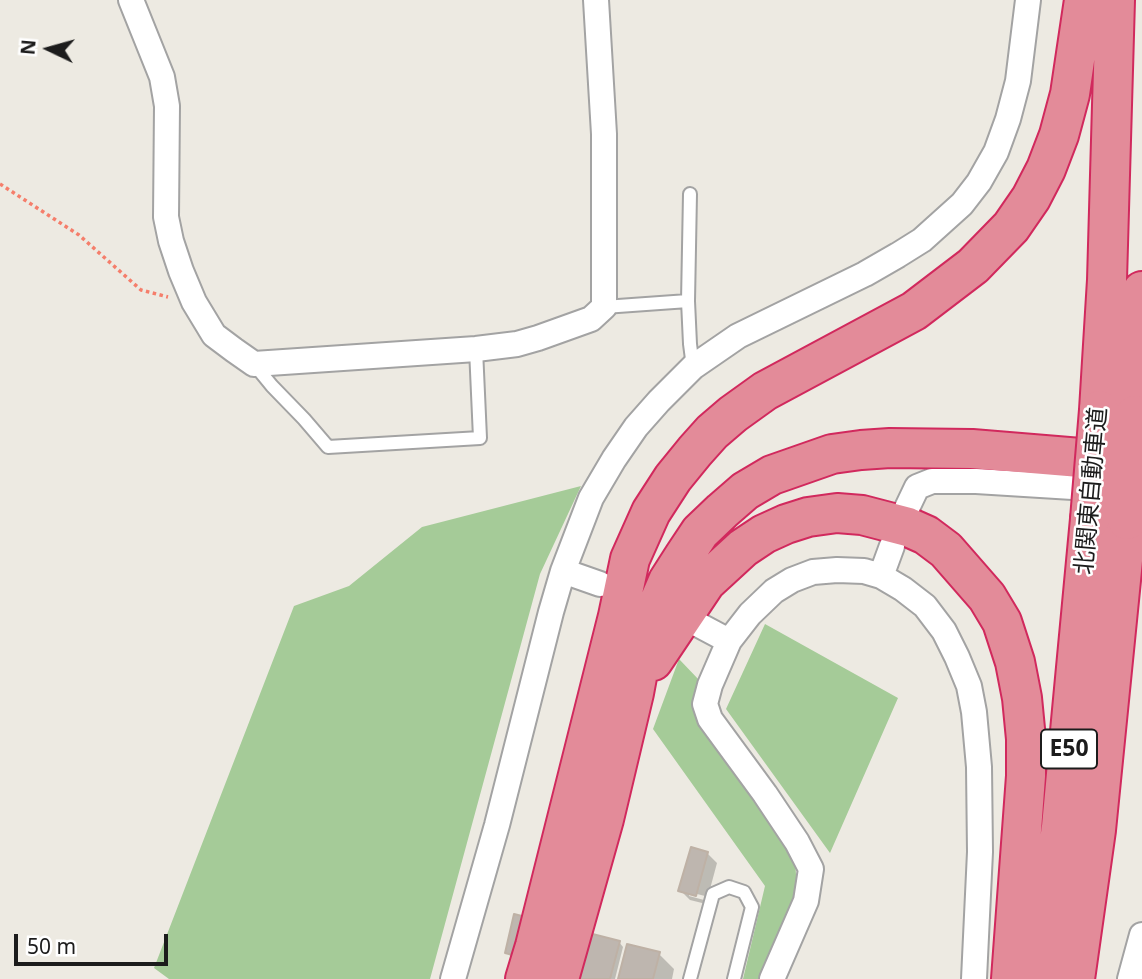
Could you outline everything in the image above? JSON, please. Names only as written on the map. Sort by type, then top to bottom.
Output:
[{"type":"highway","points":[[525,979],[535,946],[609,600],[651,512],[673,478],[712,432],[733,414],[765,391],[914,311],[973,266],[1011,228],[1046,169],[1059,135],[1070,94],[1084,0]]},
{"type":"highway","name":"北関東自動車道","points":[[1075,979],[1096,830],[1125,518],[1125,422],[1107,280],[1115,0]]},
{"type":"highway","name":"北関東自動車道","points":[[1125,422],[1142,291]]},
{"type":"highway","points":[[609,600],[736,474],[770,455],[800,444],[864,430],[924,427],[1076,435],[1125,422]]},
{"type":"highway","points":[[559,979],[604,818],[645,634],[668,581],[700,532],[722,510],[745,491],[772,475],[832,454],[861,450],[972,449],[1142,463]]},
{"type":"highway","points":[[634,693],[706,582],[743,548],[764,534],[808,517],[837,513],[862,515],[908,527],[946,550],[986,597],[1002,622],[1023,698],[1026,776],[1010,979]]},
{"type":"highway","name":"北関東自動車道","points":[[1040,979],[1061,827],[1125,518]]},
{"type":"street","points":[[131,0],[162,77],[167,106],[166,218],[181,271],[194,302],[214,335],[254,364],[517,344],[591,318],[604,307],[604,134],[596,0]]},
{"type":"street","points":[[453,979],[497,825],[551,612],[563,571],[591,498],[614,459],[644,418],[693,367],[738,336],[898,255],[922,240],[962,204],[979,182],[996,152],[1008,119],[1018,81],[1028,0]]},
{"type":"street","points":[[907,508],[917,487],[932,481],[976,481],[1125,518]]},
{"type":"street","points":[[881,576],[892,546]]},
{"type":"street","points":[[772,979],[806,901],[810,869],[797,842],[765,794],[710,719],[705,704],[729,641],[750,614],[774,591],[792,580],[813,572],[837,570],[864,571],[881,576],[925,606],[944,631],[969,686],[979,767],[980,852],[974,979]]},
{"type":"street","points":[[563,571],[609,600]]},
{"type":"street","points":[[697,624],[729,641]]},
{"type":"street","points":[[1130,979],[1142,935]]},
{"type":"lane","points":[[690,194],[688,301],[693,367]]},
{"type":"lane","points":[[604,307],[688,301]]},
{"type":"lane","points":[[254,364],[328,447],[480,438],[476,349]]},
{"type":"lane","points":[[690,979],[713,894],[729,887],[744,892],[752,907],[734,979]]},
{"type":"path","points":[[0,184],[79,235],[142,290],[194,302]]},
{"type":"green space","points":[[581,486],[540,574],[430,979],[169,979],[154,968],[294,606],[349,586],[422,527]]},
{"type":"green space","points":[[765,624],[898,698],[830,853],[726,709]]},
{"type":"green space","points":[[679,659],[700,681],[696,717],[795,860],[797,889],[760,979],[743,979],[765,886],[653,729]]},
{"type":"building","points":[[691,847],[708,852],[696,896],[678,891]]},
{"type":"building","points":[[514,914],[620,941],[610,979],[548,979],[517,956],[505,953]]},
{"type":"building","points":[[627,944],[660,952],[653,979],[618,979]]}]
